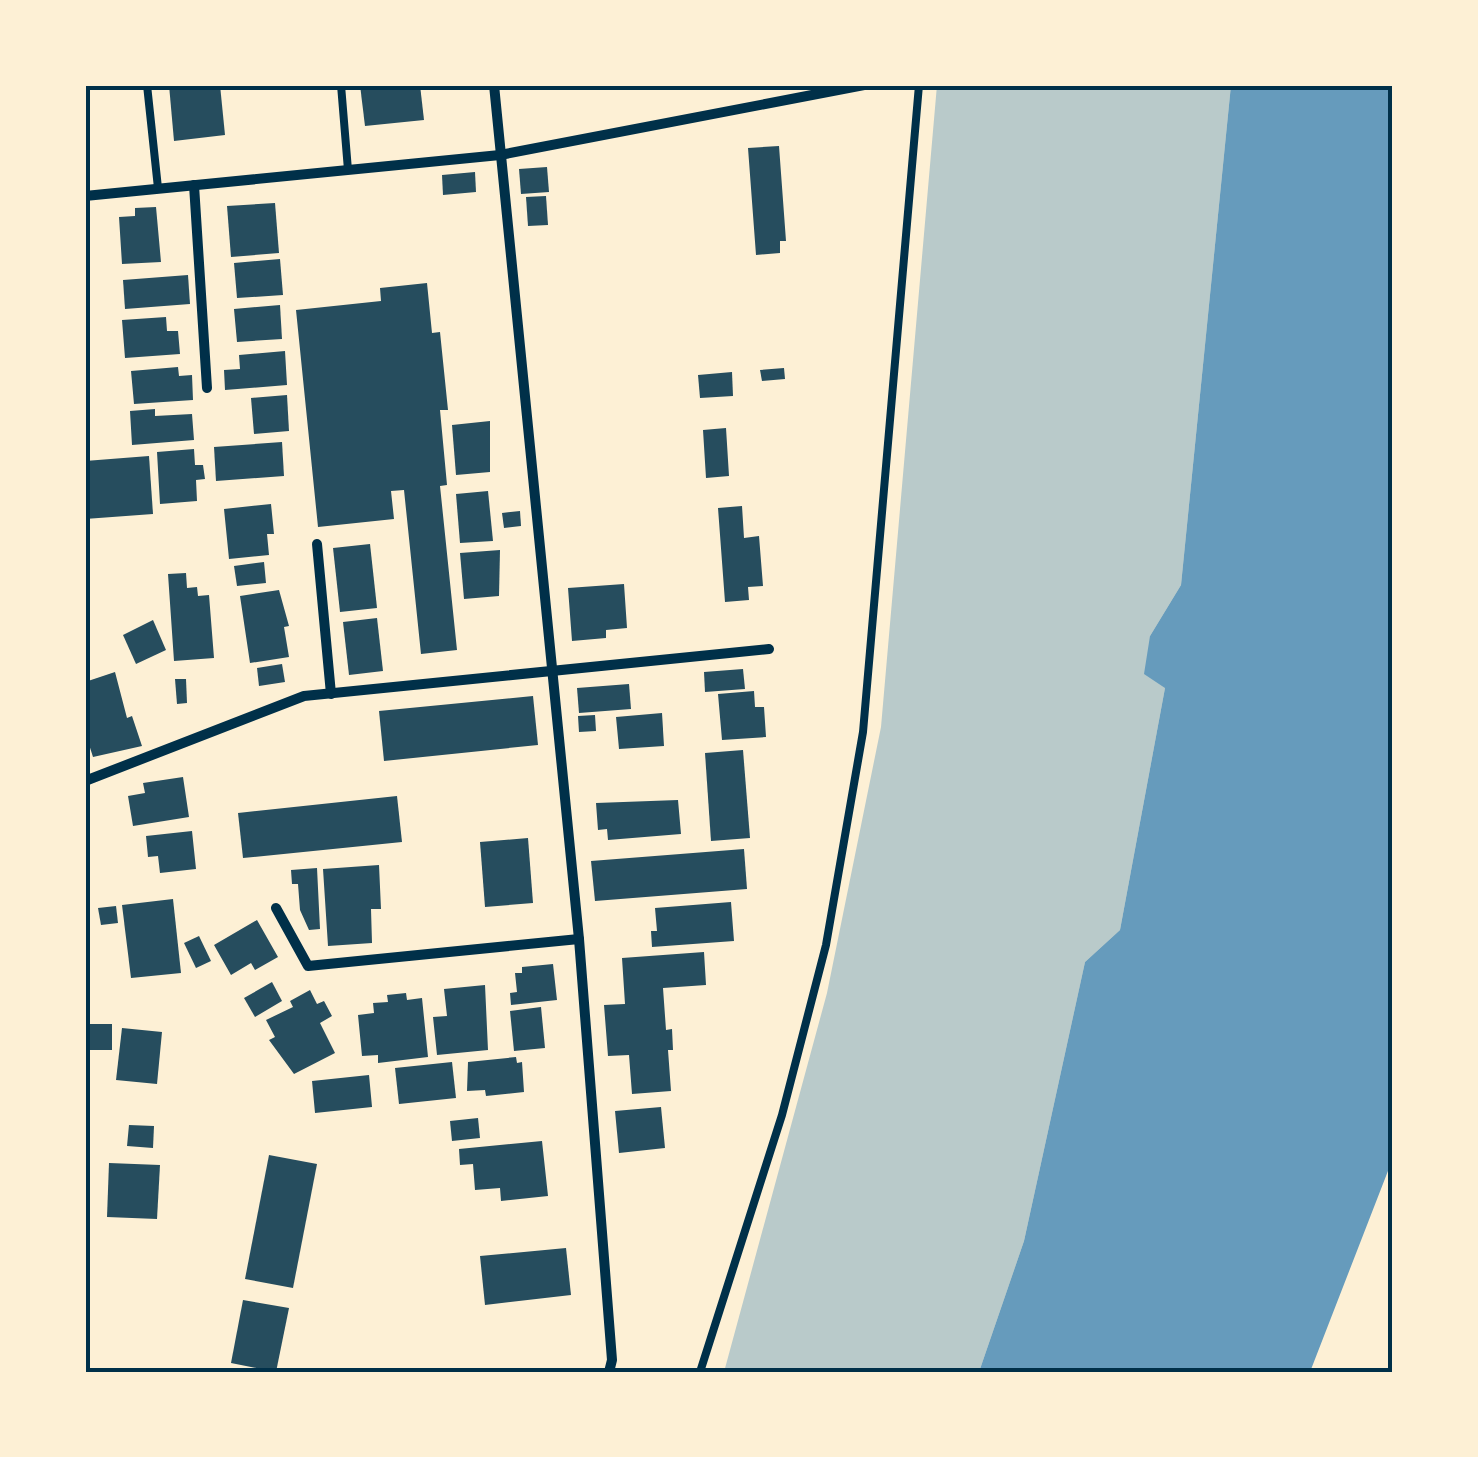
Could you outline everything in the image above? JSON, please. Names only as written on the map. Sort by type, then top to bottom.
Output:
[{"type":"street","points":[[494,85],[578,939],[612,1360],[609,1372]]},
{"type":"street","points":[[85,196],[500,154],[864,85]]},
{"type":"street","points":[[194,185],[206,388]]},
{"type":"street","points":[[318,544],[332,694]]},
{"type":"street","points":[[85,781],[304,696],[769,649]]},
{"type":"street","points":[[276,908],[308,966],[578,939]]},
{"type":"lane","points":[[147,85],[158,188]]},
{"type":"lane","points":[[341,85],[348,170]]},
{"type":"lane","points":[[700,1372],[782,1115],[826,945],[864,732],[920,85]]},
{"type":"shaded area","points":[[937,85],[1231,85],[1181,585],[1150,636],[1165,688],[1120,930],[1085,962],[1024,1241],[979,1372],[724,1372],[827,993],[881,727]]},
{"type":"water","points":[[1231,85],[1393,85],[1393,1158],[1310,1372],[979,1372],[1024,1241],[1085,962],[1120,930],[1165,688],[1144,674],[1150,636],[1181,585]]},
{"type":"building","points":[[169,85],[220,85],[225,135],[174,141]]},
{"type":"building","points":[[360,85],[420,85],[424,120],[365,126]]},
{"type":"building","points":[[779,146],[786,241],[780,241],[780,253],[756,255],[748,148]]},
{"type":"building","points":[[547,167],[549,192],[521,194],[519,169]]},
{"type":"building","points":[[475,172],[476,192],[443,195],[442,175]]},
{"type":"building","points":[[546,196],[548,225],[528,226],[526,197]]},
{"type":"building","points":[[275,203],[279,253],[231,257],[227,206]]},
{"type":"building","points":[[156,207],[161,262],[122,264],[119,217],[135,216],[135,208]]},
{"type":"building","points":[[280,259],[283,295],[237,298],[234,263]]},
{"type":"building","points":[[188,275],[190,304],[125,309],[123,280]]},
{"type":"building","points":[[427,283],[432,333],[440,332],[448,410],[440,410],[447,485],[440,486],[457,650],[421,654],[404,490],[391,491],[394,519],[318,527],[296,310],[381,301],[380,288]]},
{"type":"building","points":[[280,305],[282,339],[237,342],[234,309]]},
{"type":"building","points":[[166,317],[167,331],[178,331],[180,354],[125,358],[122,320]]},
{"type":"building","points":[[285,351],[287,385],[225,390],[224,370],[240,369],[239,355]]},
{"type":"building","points":[[178,367],[179,376],[192,375],[193,400],[134,404],[131,371]]},
{"type":"building","points":[[784,368],[785,379],[762,381],[760,370]]},
{"type":"building","points":[[732,372],[733,396],[700,398],[698,375]]},
{"type":"building","points":[[287,395],[289,431],[254,434],[251,398]]},
{"type":"building","points":[[155,409],[155,416],[192,414],[194,440],[132,445],[130,411]]},
{"type":"building","points":[[490,421],[490,472],[456,475],[452,425]]},
{"type":"building","points":[[726,428],[729,476],[706,478],[703,430]]},
{"type":"building","points":[[282,442],[284,476],[216,481],[214,447]]},
{"type":"building","points":[[194,449],[195,465],[203,465],[205,479],[196,480],[197,501],[160,504],[157,452]]},
{"type":"building","points":[[149,456],[153,514],[85,519],[85,461]]},
{"type":"building","points":[[488,491],[493,541],[460,543],[456,494]]},
{"type":"building","points":[[271,504],[274,534],[267,534],[269,555],[229,559],[224,509]]},
{"type":"building","points":[[742,506],[744,538],[759,536],[763,586],[748,587],[749,600],[725,602],[718,508]]},
{"type":"building","points":[[520,511],[521,526],[504,528],[502,513]]},
{"type":"building","points":[[370,544],[377,608],[340,612],[333,548]]},
{"type":"building","points":[[500,550],[499,596],[464,599],[460,553]]},
{"type":"building","points":[[264,562],[266,583],[237,586],[234,566]]},
{"type":"building","points":[[186,573],[187,588],[197,587],[198,596],[209,595],[214,658],[174,661],[168,574]]},
{"type":"building","points":[[624,584],[627,628],[606,630],[606,638],[572,641],[568,588]]},
{"type":"building","points":[[279,590],[289,626],[284,627],[289,657],[250,663],[240,596]]},
{"type":"building","points":[[377,618],[383,671],[349,675],[343,622]]},
{"type":"building","points":[[153,620],[166,650],[136,664],[123,635]]},
{"type":"building","points":[[282,664],[285,682],[259,686],[257,668]]},
{"type":"building","points":[[743,669],[745,689],[705,692],[704,672]]},
{"type":"building","points":[[115,672],[127,718],[132,716],[142,746],[93,757],[85,732],[85,682]]},
{"type":"building","points":[[175,679],[186,679],[187,703],[177,704]]},
{"type":"building","points":[[629,684],[631,709],[579,713],[577,688]]},
{"type":"building","points":[[754,691],[755,707],[764,707],[766,737],[722,740],[718,694]]},
{"type":"building","points":[[533,696],[538,745],[384,761],[379,711]]},
{"type":"building","points":[[662,713],[664,746],[619,749],[616,717]]},
{"type":"building","points":[[595,715],[596,731],[579,732],[578,716]]},
{"type":"building","points":[[743,750],[750,838],[711,841],[705,753]]},
{"type":"building","points":[[183,777],[189,817],[133,826],[128,796],[145,793],[143,783]]},
{"type":"building","points":[[397,796],[402,842],[243,858],[238,813]]},
{"type":"building","points":[[678,800],[681,834],[608,840],[607,829],[598,830],[596,803]]},
{"type":"building","points":[[192,831],[196,869],[160,873],[158,856],[148,857],[146,836]]},
{"type":"building","points":[[528,838],[533,903],[485,907],[480,842]]},
{"type":"building","points":[[744,849],[747,889],[595,901],[591,861]]},
{"type":"building","points":[[379,865],[381,909],[371,909],[372,943],[328,946],[323,869]]},
{"type":"building","points":[[317,868],[320,929],[309,930],[300,910],[298,884],[292,884],[291,870]]},
{"type":"building","points":[[173,899],[181,973],[131,978],[122,905]]},
{"type":"building","points":[[731,902],[734,941],[652,947],[651,931],[657,931],[655,908]]},
{"type":"building","points":[[116,906],[118,923],[101,925],[98,908]]},
{"type":"building","points":[[257,920],[278,957],[255,970],[251,963],[231,975],[214,945]]},
{"type":"building","points":[[199,936],[211,961],[196,968],[184,943]]},
{"type":"building","points":[[704,952],[706,985],[663,988],[666,1030],[672,1029],[673,1050],[668,1050],[671,1091],[632,1094],[629,1055],[608,1056],[604,1005],[625,1004],[622,958]]},
{"type":"building","points":[[553,964],[557,1000],[511,1005],[510,993],[517,992],[515,973],[522,973],[522,967]]},
{"type":"building","points":[[272,982],[282,1001],[255,1017],[244,998]]},
{"type":"building","points":[[485,985],[488,1050],[437,1055],[433,1017],[447,1016],[444,989]]},
{"type":"building","points":[[310,990],[317,1004],[324,1001],[332,1016],[320,1023],[335,1053],[294,1074],[269,1040],[275,1037],[266,1020],[293,1007],[290,1001]]},
{"type":"building","points":[[406,993],[407,1000],[422,998],[428,1057],[378,1063],[378,1055],[362,1056],[358,1015],[374,1013],[373,1003],[388,1002],[387,995]]},
{"type":"building","points":[[541,1007],[545,1048],[514,1051],[510,1011]]},
{"type":"building","points":[[85,1024],[112,1024],[112,1050],[85,1050]]},
{"type":"building","points":[[122,1028],[162,1032],[157,1084],[116,1080]]},
{"type":"building","points":[[516,1057],[517,1063],[522,1062],[524,1092],[486,1096],[485,1090],[467,1091],[468,1062]]},
{"type":"building","points":[[452,1062],[456,1098],[399,1104],[395,1068]]},
{"type":"building","points":[[369,1075],[372,1107],[315,1113],[312,1081]]},
{"type":"building","points":[[661,1107],[665,1148],[619,1153],[615,1111]]},
{"type":"building","points":[[478,1118],[480,1138],[452,1141],[450,1121]]},
{"type":"building","points":[[129,1125],[154,1126],[153,1148],[127,1146]]},
{"type":"building","points":[[542,1141],[548,1196],[501,1201],[500,1188],[475,1190],[473,1164],[460,1165],[459,1149]]},
{"type":"building","points":[[269,1155],[317,1164],[293,1288],[245,1279]]},
{"type":"building","points":[[109,1163],[160,1165],[157,1219],[107,1217]]},
{"type":"building","points":[[566,1248],[571,1295],[485,1305],[480,1256]]},
{"type":"building","points":[[243,1300],[289,1308],[276,1372],[231,1363]]}]
